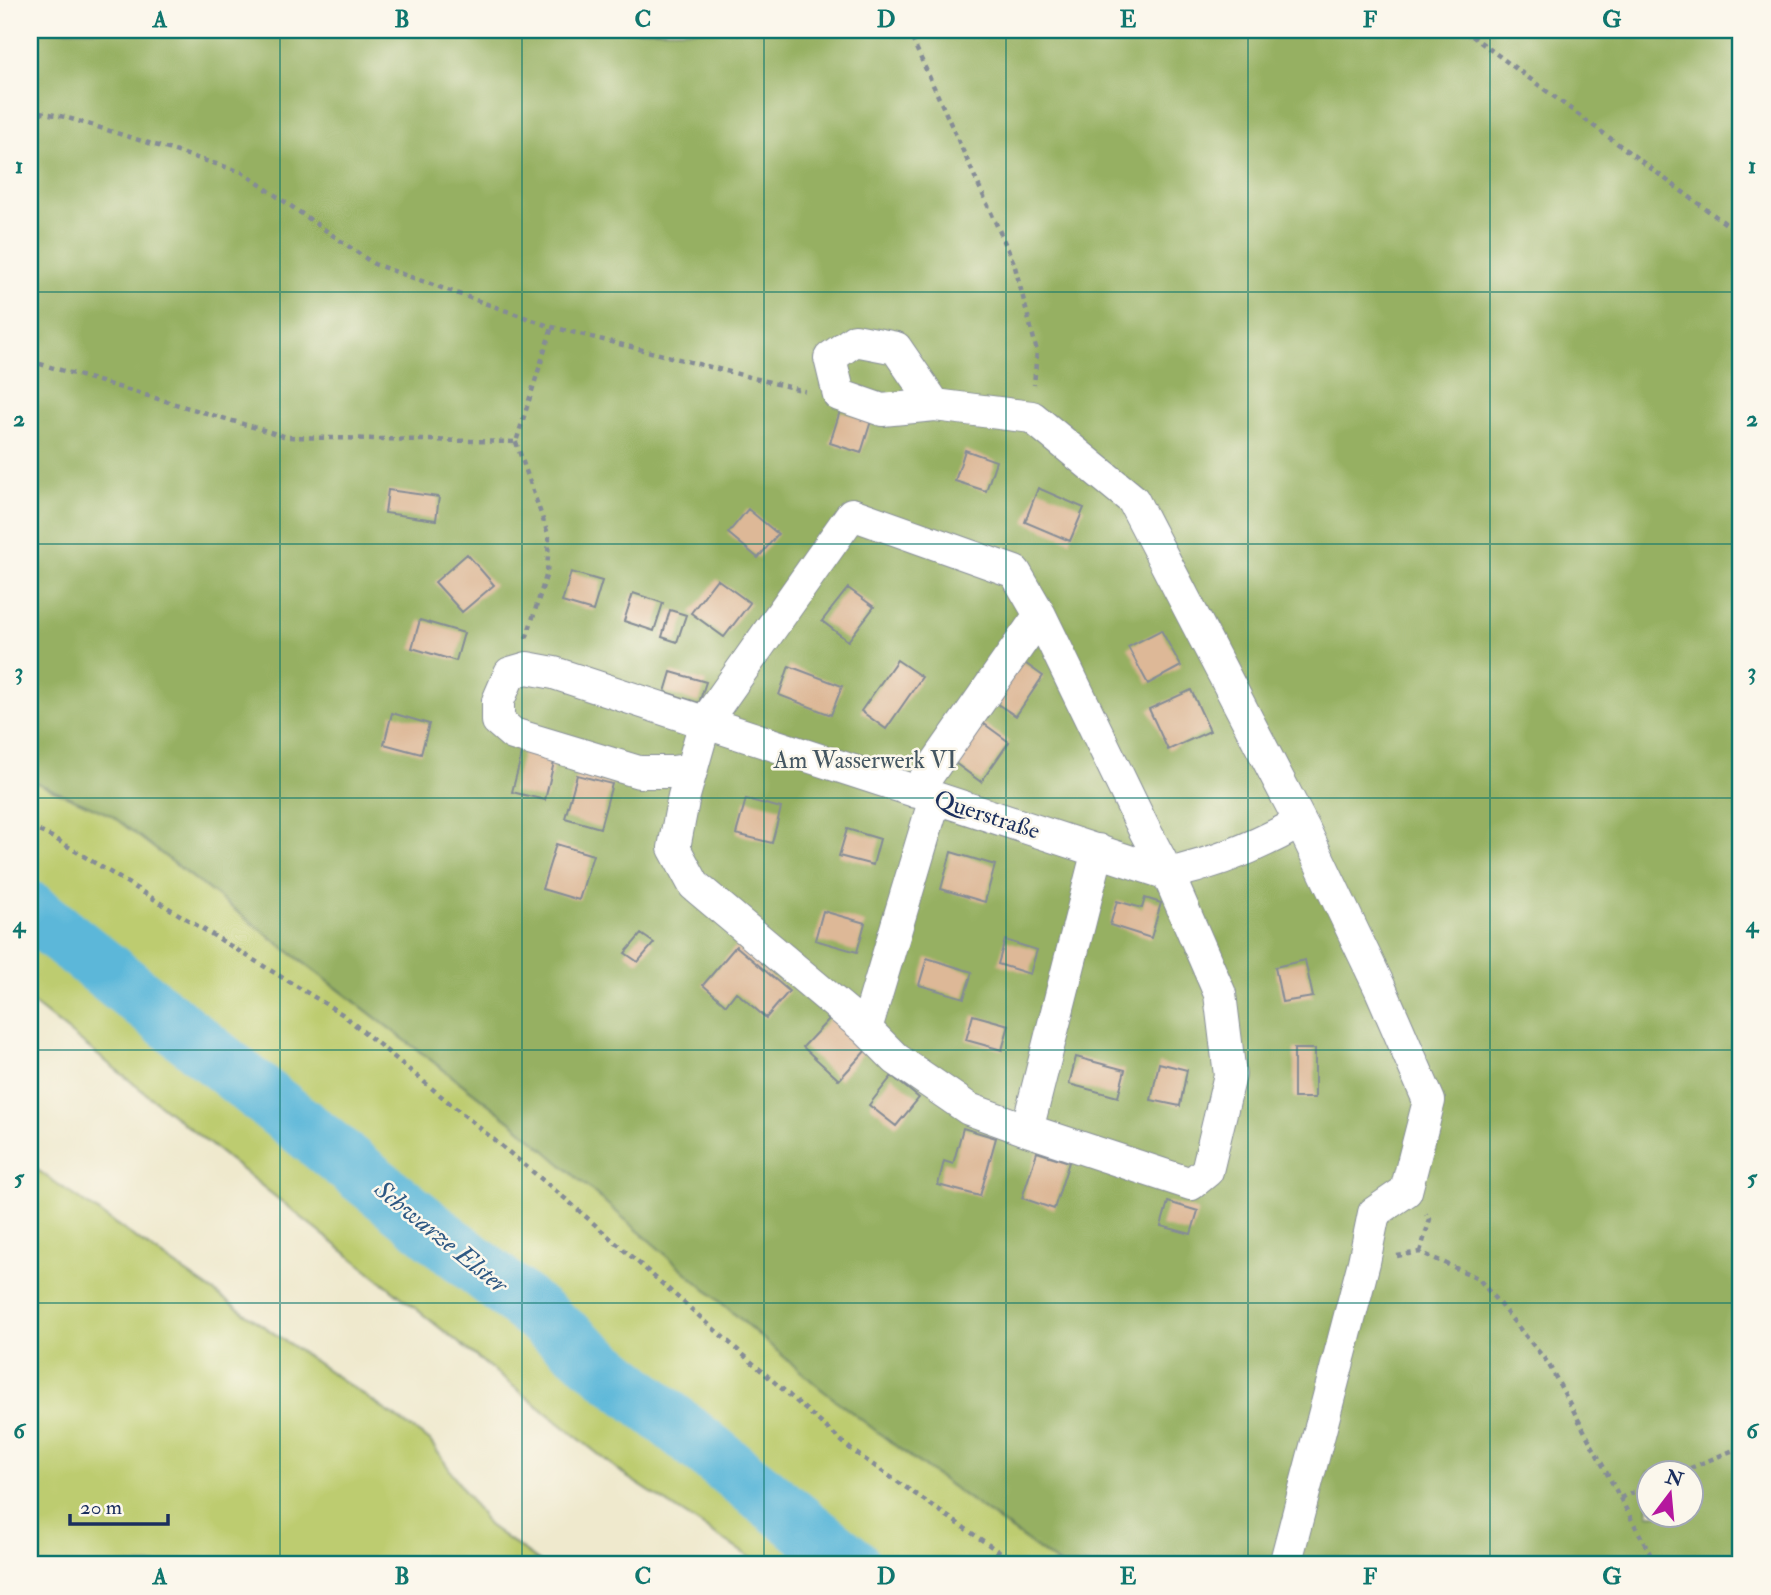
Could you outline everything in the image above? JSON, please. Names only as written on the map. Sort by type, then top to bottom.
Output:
[{"type":"lane","points":[[934,405],[896,348],[855,340],[830,358],[839,395],[882,411],[934,405],[1032,417],[1133,500],[1300,822],[1380,988],[1429,1101],[1406,1191],[1374,1213],[1364,1262],[1285,1565]]},
{"type":"lane","points":[[852,514],[1016,572],[1040,615],[1168,874],[1220,994],[1230,1075],[1207,1171],[1191,1184],[969,1109],[896,1059],[866,1028],[694,885],[674,848],[705,722],[852,514]]},
{"type":"lane","points":[[866,1028],[925,795],[1040,615]]},
{"type":"lane","name":"Querstraße","points":[[516,671],[527,668],[554,673],[1168,874]]},
{"type":"lane","points":[[516,671],[510,673],[498,701],[498,721],[513,734],[639,772],[692,769]]},
{"type":"lane","points":[[1168,874],[1202,866],[1269,839],[1300,822]]},
{"type":"lane","points":[[1027,1130],[1098,850]]},
{"type":"path","points":[[908,30],[1014,263],[1037,351],[1032,417]]},
{"type":"path","points":[[1464,30],[1741,235]]},
{"type":"path","points":[[30,110],[65,117],[242,172],[374,264],[552,327],[806,391],[839,395]]},
{"type":"path","points":[[516,671],[547,573],[549,537],[516,442],[552,327]]},
{"type":"path","points":[[30,361],[287,437],[516,442]]},
{"type":"path","points":[[30,827],[54,838],[342,1014],[568,1201],[853,1451],[1018,1565]]},
{"type":"path","points":[[1364,1262],[1420,1252],[1478,1278],[1548,1363],[1656,1565]]},
{"type":"path","points":[[1704,1462],[1741,1447]]},
{"type":"path","points":[[1620,1498],[1634,1492]]},
{"type":"green space","name":"Am Wasserwerk VI","points":[[30,30],[1741,30],[1741,1565],[1060,1565],[821,1389],[517,1126],[111,815],[30,780]]},
{"type":"green space","points":[[30,780],[111,815],[517,1126],[905,1453],[1060,1565],[762,1565],[627,1477],[30,1001]]},
{"type":"green space","points":[[30,1165],[430,1441],[488,1525],[544,1565],[30,1565]]},
{"type":"building","points":[[840,411],[871,421],[861,453],[830,443]]},
{"type":"building","points":[[965,450],[996,461],[986,491],[955,481]]},
{"type":"building","points":[[1038,488],[1084,508],[1070,541],[1025,522]]},
{"type":"building","points":[[388,490],[439,497],[436,520],[385,513]]},
{"type":"building","points":[[748,509],[778,534],[758,558],[728,533]]},
{"type":"building","points":[[467,554],[494,585],[462,612],[435,582]]},
{"type":"building","points":[[571,572],[602,581],[593,611],[562,602]]},
{"type":"building","points":[[717,579],[750,603],[724,637],[691,613]]},
{"type":"building","points":[[848,588],[874,607],[848,641],[822,621]]},
{"type":"building","points":[[633,593],[663,603],[654,631],[624,621]]},
{"type":"building","points":[[670,610],[686,615],[677,642],[662,637]]},
{"type":"building","points":[[420,620],[464,633],[456,661],[412,648]]},
{"type":"building","points":[[1161,630],[1181,666],[1148,684],[1128,647]]},
{"type":"building","points":[[897,660],[922,677],[886,729],[861,711]]},
{"type":"building","points":[[1022,661],[1043,676],[1016,716],[994,702]]},
{"type":"building","points":[[789,666],[842,686],[831,715],[779,695]]},
{"type":"building","points":[[671,672],[706,682],[699,703],[665,692]]},
{"type":"building","points":[[1191,690],[1210,731],[1168,750],[1149,709]]},
{"type":"building","points":[[392,713],[429,724],[421,754],[384,744]]},
{"type":"building","points":[[983,723],[1009,742],[981,782],[955,763]]},
{"type":"building","points":[[523,750],[555,758],[545,800],[512,792]]},
{"type":"building","points":[[577,775],[612,784],[600,828],[565,818]]},
{"type":"building","points":[[746,799],[781,808],[772,843],[736,834]]},
{"type":"building","points":[[847,829],[880,839],[873,865],[839,856]]},
{"type":"building","points":[[556,844],[593,855],[579,900],[542,889]]},
{"type":"building","points":[[951,852],[995,865],[985,902],[941,889]]},
{"type":"building","points":[[1145,898],[1161,903],[1151,938],[1110,925],[1117,901],[1142,908]]},
{"type":"building","points":[[823,911],[865,923],[857,952],[815,940]]},
{"type":"building","points":[[641,934],[654,943],[638,962],[625,953]]},
{"type":"building","points":[[1005,940],[1037,950],[1030,974],[998,964]]},
{"type":"building","points":[[736,946],[789,991],[766,1018],[736,992],[726,1005],[703,985]]},
{"type":"building","points":[[927,958],[972,972],[964,998],[919,985]]},
{"type":"building","points":[[1305,960],[1313,997],[1282,1002],[1275,967]]},
{"type":"building","points":[[973,1015],[1009,1025],[1002,1050],[966,1040]]},
{"type":"building","points":[[831,1017],[867,1049],[839,1080],[803,1047]]},
{"type":"building","points":[[1294,1049],[1315,1049],[1315,1098],[1294,1098]]},
{"type":"building","points":[[1076,1057],[1125,1070],[1118,1097],[1069,1084]]},
{"type":"building","points":[[1159,1063],[1187,1070],[1180,1106],[1151,1100]]},
{"type":"building","points":[[892,1076],[919,1098],[896,1126],[869,1105]]},
{"type":"building","points":[[963,1128],[996,1138],[980,1196],[938,1185],[944,1161],[953,1164]]},
{"type":"building","points":[[1037,1152],[1069,1162],[1054,1209],[1022,1198]]},
{"type":"building","points":[[1168,1202],[1198,1211],[1191,1234],[1161,1226]]},
{"type":"waterway","name":"Schwarze Elster","points":[[30,910],[852,1565]]}]
